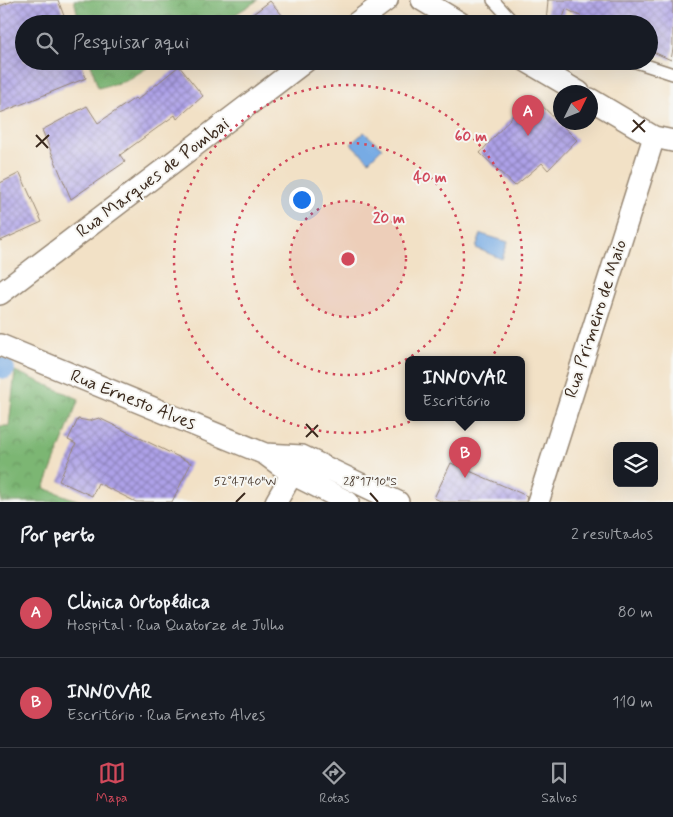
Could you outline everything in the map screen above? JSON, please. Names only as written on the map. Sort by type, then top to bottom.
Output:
[{"type":"street","points":[[368,15],[387,0]]},
{"type":"street","points":[[422,0],[447,15]]},
{"type":"street","name":"Rua Marques de Pombai","points":[[0,294],[294,70]]},
{"type":"street","points":[[546,70],[568,85]]},
{"type":"street","points":[[598,103],[663,139]]},
{"type":"street","name":"Rua Primeiro de Maio","points":[[538,502],[663,139]]},
{"type":"street","name":"Rua Ernesto Alves","points":[[0,345],[265,454],[297,465],[363,494],[398,502]]},
{"type":"street","points":[[276,502],[297,465]]},
{"type":"street","name":"Rua Ernesto Alves","points":[[297,465],[348,502]]},
{"type":"lane","points":[[493,0],[507,15]]},
{"type":"lane","points":[[658,69],[673,74]]},
{"type":"green space","points":[[74,0],[258,0],[234,15],[78,15]]},
{"type":"green space","points":[[93,70],[144,70],[126,81],[98,88]]},
{"type":"green space","points":[[15,371],[79,399],[44,488],[82,502],[1,502],[0,426],[9,426]]},
{"type":"water","points":[[364,132],[382,148],[369,161],[351,144]]},
{"type":"water","points":[[481,234],[508,242],[502,259],[476,248]]},
{"type":"building","points":[[15,0],[58,0],[64,15],[15,15],[15,70],[83,70],[86,78],[0,113],[0,6]]},
{"type":"building","points":[[548,0],[673,0],[673,49],[671,60],[658,54],[658,15],[578,15],[566,9],[564,15],[547,15]]},
{"type":"building","points":[[270,1],[282,15],[252,15]]},
{"type":"building","points":[[174,70],[182,70],[203,96],[177,119],[175,115],[120,155],[125,162],[71,199],[42,130],[87,106],[98,123],[135,98],[137,100]]},
{"type":"building","points":[[531,95],[553,117],[553,130],[567,130],[577,140],[548,170],[542,163],[515,186],[480,153]]},
{"type":"building","points":[[20,173],[42,222],[0,241],[0,183]]},
{"type":"building","points":[[99,418],[191,463],[172,502],[136,502],[98,483],[92,496],[59,481],[76,444],[68,440],[78,419],[89,421]]},
{"type":"building","points":[[451,463],[527,496],[526,502],[443,502],[434,498]]},
{"type":"waterway","points":[[0,367],[5,369]]},
{"type":"place","name":"Clinica Ortopédica","points":[[528,136]]},
{"type":"place","name":"INNOVAR","points":[[465,478]]}]
